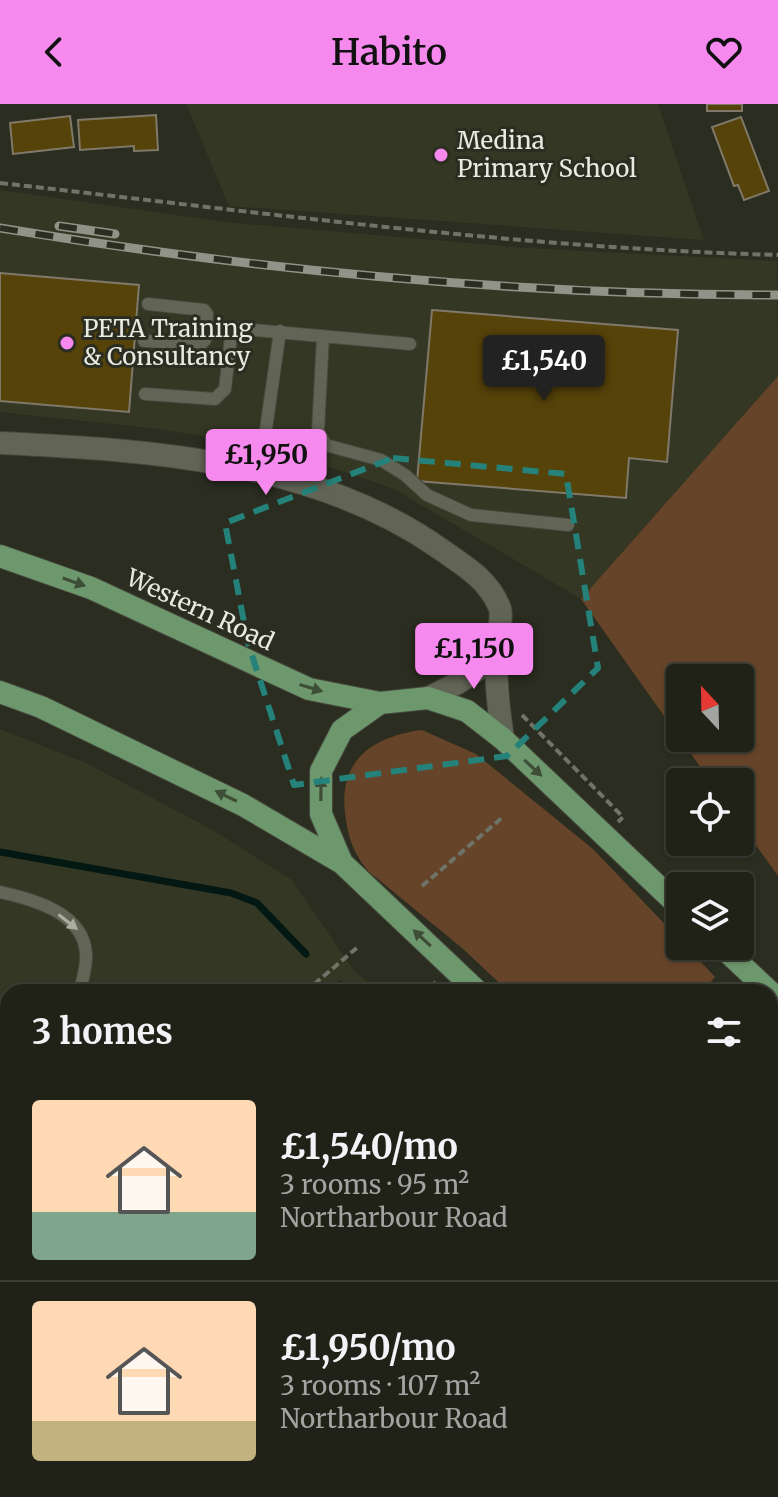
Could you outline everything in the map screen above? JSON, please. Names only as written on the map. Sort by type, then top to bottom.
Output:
[{"type":"main road","name":"Western Road","points":[[0,556],[91,588],[309,689],[380,703]]},
{"type":"main road","points":[[0,692],[41,707],[243,805],[342,863],[470,984]]},
{"type":"main road","points":[[342,863],[321,814],[321,771],[342,730],[380,703],[428,698],[467,711],[503,739],[666,894]]},
{"type":"main road","points":[[736,960],[761,984]]},
{"type":"street","points":[[0,443],[111,448],[260,471],[328,490],[412,529],[483,578],[501,609],[497,640],[497,690],[503,739]]},
{"type":"street","points":[[428,698],[480,668],[497,640]]},
{"type":"lane","points":[[144,341],[201,344],[205,340],[207,314],[204,310],[148,304]]},
{"type":"lane","points":[[206,327],[410,344]]},
{"type":"lane","points":[[145,394],[215,399],[221,395],[225,389],[232,328]]},
{"type":"lane","points":[[260,471],[280,331]]},
{"type":"lane","points":[[323,336],[318,431],[326,445],[381,460],[405,475],[427,495],[471,515],[568,525]]},
{"type":"lane","points":[[0,892],[49,905],[76,927],[84,941],[87,957],[82,984]]},
{"type":"path","points":[[0,183],[365,227],[597,247],[778,255]]},
{"type":"path","points":[[548,740],[565,758]]},
{"type":"path","points":[[422,886],[504,816]]},
{"type":"path","points":[[314,984],[359,946]]},
{"type":"path","points":[[432,981],[435,984]]},
{"type":"highlighted area","points":[[393,458],[566,474],[598,668],[507,756],[294,785],[248,643],[225,523]]},
{"type":"shaded area","name":"Medina Primary School","points":[[186,104],[658,104],[704,240],[229,206]]},
{"type":"shaded area","points":[[0,190],[225,222],[527,248],[777,261],[778,376],[581,599],[394,489],[275,448],[158,429],[0,412]]},
{"type":"shaded area","points":[[778,376],[778,876],[754,843],[754,768],[701,768],[690,752],[754,752],[754,664],[666,664],[666,719],[581,599]]},
{"type":"shaded area","points":[[0,729],[86,763],[211,829],[292,880],[355,972],[371,984],[0,984]]},
{"type":"shaded area","points":[[422,730],[476,754],[593,849],[666,925],[666,960],[699,960],[715,977],[709,984],[500,984],[462,948],[368,871],[353,847],[346,820],[346,783],[360,756],[386,739]]},
{"type":"building","points":[[707,104],[742,104],[742,111],[707,111]]},
{"type":"building","points":[[156,115],[158,150],[134,151],[134,146],[80,150],[78,120]]},
{"type":"building","points":[[70,116],[74,147],[13,154],[10,123]]},
{"type":"building","points":[[741,117],[769,191],[744,200],[738,185],[734,186],[712,127]]},
{"type":"building","name":"PETA Training & Consultancy","points":[[0,273],[139,285],[129,412],[0,401]]},
{"type":"building","points":[[432,310],[678,330],[667,462],[629,458],[626,498],[417,481]]},
{"type":"waterway","points":[[0,852],[231,893],[257,903],[306,954]]},
{"type":"railway","points":[[59,226],[115,234]]},
{"type":"railway","points":[[0,228],[193,256],[388,277],[584,290],[778,295]]},
{"type":"place","name":"Medina Primary School","points":[[441,155]]},
{"type":"place","name":"PETA Training & Consultancy","points":[[67,343]]}]
